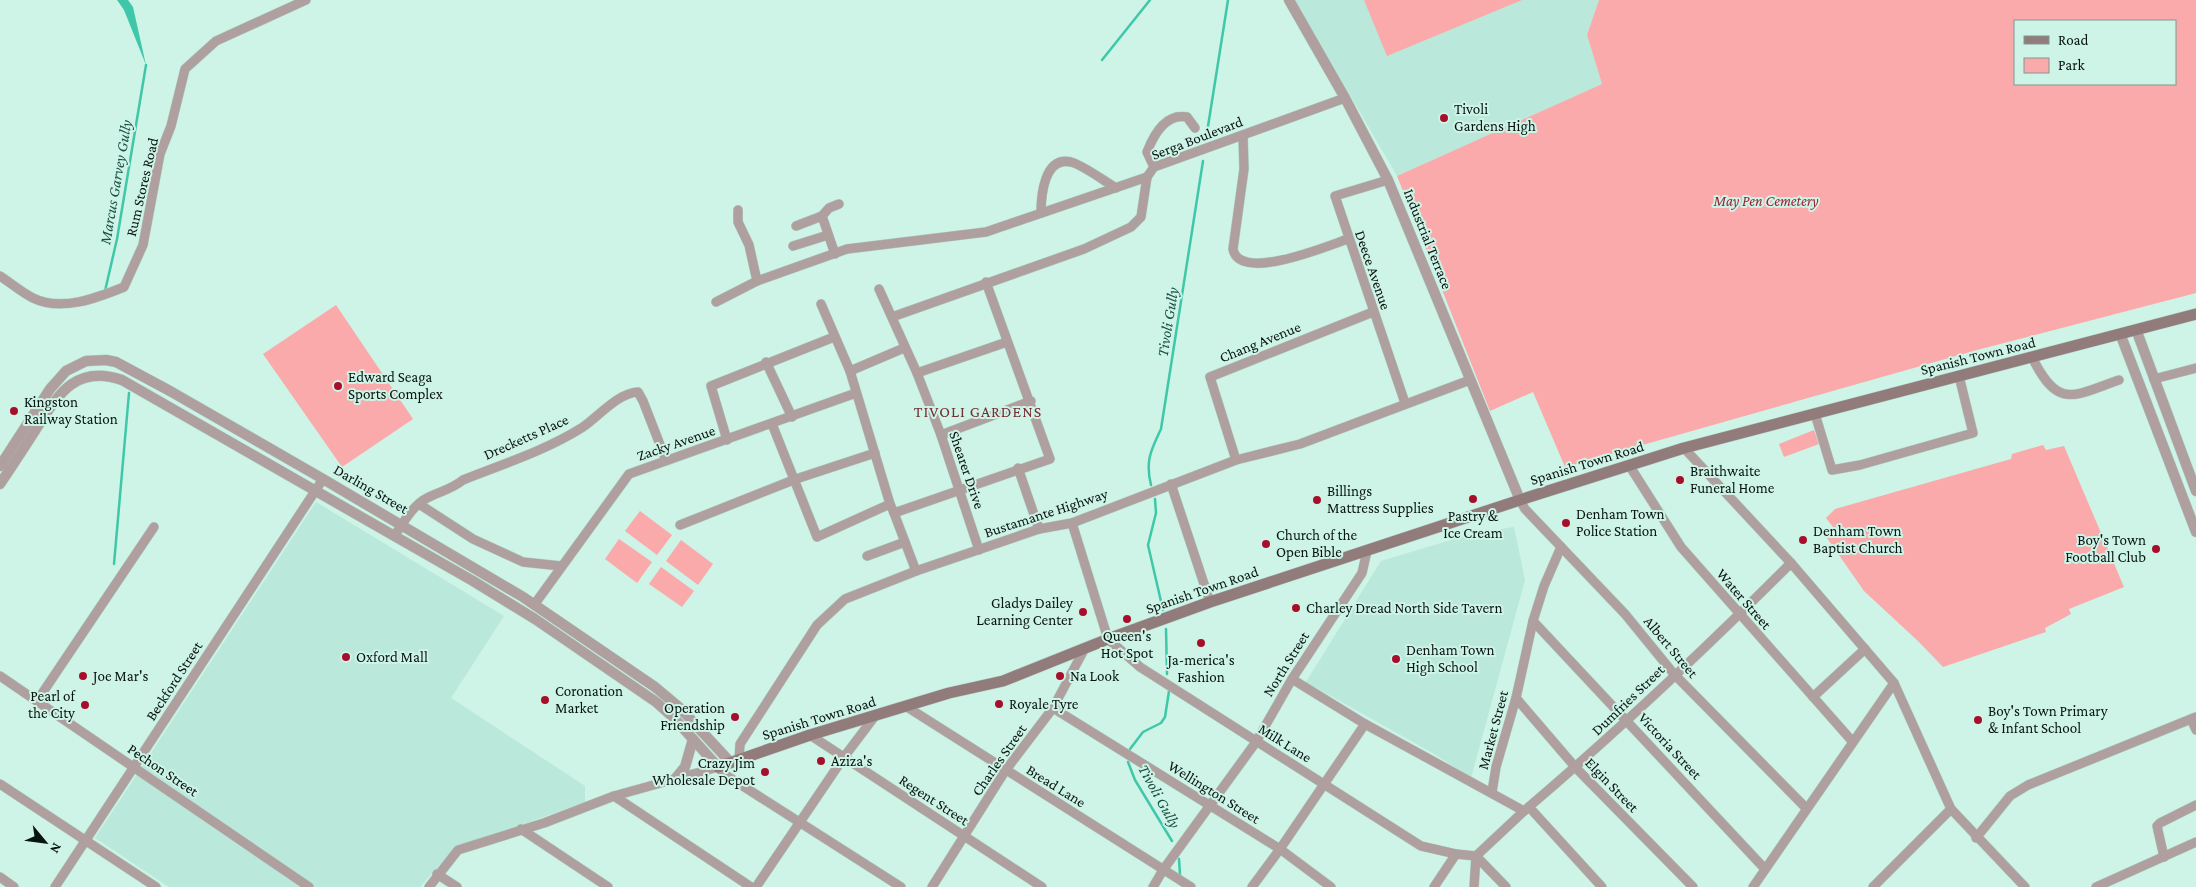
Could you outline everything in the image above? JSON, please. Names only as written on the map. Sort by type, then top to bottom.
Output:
[{"type":"main road","name":"Spanish Town Road","points":[[718,767],[810,735],[949,693],[1003,682],[1108,639],[1210,602],[1684,448],[1959,376],[2137,332],[2196,314]]},
{"type":"street","name":"Rum Stores Road","points":[[0,276],[34,299],[54,304],[67,304],[85,300],[124,287],[143,245],[160,154],[171,126],[185,69],[216,41],[306,0]]},
{"type":"street","name":"Industrial Terrace","points":[[1289,0],[1345,98],[1388,180],[1520,500]]},
{"type":"street","name":"Serga Boulevard","points":[[892,317],[986,282],[1084,249],[1137,224],[1141,217],[1146,177],[1154,167],[1345,98]]},
{"type":"street","points":[[1154,167],[1147,152],[1152,140],[1165,121],[1179,116],[1187,117],[1195,128]]},
{"type":"street","points":[[1243,135],[1244,169],[1233,249],[1235,256],[1239,260],[1255,264],[1285,260],[1348,239]]},
{"type":"street","points":[[1041,212],[1043,184],[1050,171],[1061,162],[1071,162],[1116,188]]},
{"type":"street","points":[[716,302],[757,281],[834,254],[869,244],[986,232],[1146,177]]},
{"type":"street","name":"Deece Avenue","points":[[1388,180],[1335,196],[1405,403]]},
{"type":"street","points":[[796,226],[822,216],[828,208],[839,204]]},
{"type":"street","points":[[738,210],[738,222],[749,245],[757,281]]},
{"type":"street","points":[[822,216],[834,254]]},
{"type":"street","points":[[793,246],[828,235]]},
{"type":"street","points":[[894,513],[959,492],[1018,468],[1050,459],[1031,401],[1007,342],[986,282]]},
{"type":"street","name":"Shearer Drive","points":[[878,289],[917,373],[941,435],[979,550]]},
{"type":"street","points":[[821,304],[850,371],[890,504],[916,571]]},
{"type":"street","name":"Chang Avenue","points":[[1236,460],[1210,377],[1373,312]]},
{"type":"street","points":[[2137,332],[2193,475],[2196,491]]},
{"type":"street","points":[[2121,336],[2196,532]]},
{"type":"street","points":[[727,440],[711,386],[766,362],[834,337]]},
{"type":"street","points":[[917,373],[1007,342]]},
{"type":"street","points":[[850,371],[904,348]]},
{"type":"street","points":[[2032,358],[2051,387],[2063,395],[2072,396],[2119,380]]},
{"type":"street","name":"Darling Street","points":[[0,466],[50,389],[66,371],[78,364],[95,360],[116,362],[170,391],[402,525],[534,605],[655,686],[735,761]]},
{"type":"street","points":[[766,362],[792,417]]},
{"type":"street","points":[[2154,379],[2196,368]]},
{"type":"street","points":[[1815,414],[1832,470],[1860,465],[1973,433],[1974,430],[1959,376]]},
{"type":"street","points":[[0,484],[59,394],[76,381],[88,377],[111,377],[163,402],[170,391]]},
{"type":"street","name":"Bustamante Highway","points":[[735,761],[740,744],[817,625],[845,599],[916,571],[1040,529],[1072,522],[1236,460],[1300,444],[1470,380]]},
{"type":"street","name":"Drecketts Place","points":[[395,535],[425,499],[455,486],[463,480],[567,435],[632,392],[638,392],[643,401],[666,460]]},
{"type":"street","name":"Zacky Avenue","points":[[534,605],[618,489],[623,479],[629,474],[792,417],[856,392]]},
{"type":"street","points":[[941,435],[1031,401]]},
{"type":"street","name":"Darling Street","points":[[163,402],[511,604],[666,710],[718,767]]},
{"type":"street","points":[[772,424],[796,479],[817,537],[890,504]]},
{"type":"street","points":[[1684,448],[1791,563],[1894,683],[1951,809],[2020,885]]},
{"type":"street","points":[[680,525],[796,479],[875,453]]},
{"type":"street","name":"Water Street","points":[[1629,465],[1681,547],[1852,741]]},
{"type":"street","points":[[1018,468],[1040,529]]},
{"type":"street","name":"Beckford Street","points":[[55,887],[322,479]]},
{"type":"street","points":[[1171,484],[1210,602]]},
{"type":"street","name":"Albert Street","points":[[1520,500],[1525,509],[1625,614],[1674,674],[1806,808]]},
{"type":"street","points":[[419,504],[473,539],[523,562],[561,566]]},
{"type":"street","points":[[1072,522],[1108,639]]},
{"type":"street","points":[[37,700],[154,527]]},
{"type":"street","points":[[867,556],[905,542]]},
{"type":"street","name":"Market Street","points":[[1561,547],[1544,586],[1533,621],[1516,698],[1496,767],[1492,792],[1526,809],[1602,887]]},
{"type":"street","name":"North Street","points":[[1153,887],[1163,870],[1256,742],[1292,679],[1362,573],[1367,551]]},
{"type":"street","name":"Dumfries Street","points":[[1526,809],[1576,768],[1628,720],[1791,563]]},
{"type":"street","name":"Victoria Street","points":[[1533,621],[1628,720],[1765,869]]},
{"type":"street","name":"Milk Lane","points":[[1108,639],[1140,667],[1420,846],[1456,854]]},
{"type":"street","name":"Charles Street","points":[[932,887],[1005,771],[1053,708],[1085,648]]},
{"type":"street","points":[[1813,697],[1865,650]]},
{"type":"street","name":"Pechon Street","points":[[0,676],[309,887]]},
{"type":"street","points":[[1292,679],[1365,724],[1492,792]]},
{"type":"street","points":[[1753,887],[1852,741],[1894,683]]},
{"type":"street","name":"Elgin Street","points":[[1516,698],[1576,768],[1693,887]]},
{"type":"street","name":"Bread Lane","points":[[907,707],[1005,771],[1191,887]]},
{"type":"street","name":"Wellington Street","points":[[1053,708],[1280,850],[1331,887]]},
{"type":"street","points":[[756,887],[844,757],[875,716]]},
{"type":"street","points":[[1976,838],[2010,796],[2028,785],[2194,718],[2196,730]]},
{"type":"street","points":[[1252,887],[1280,850],[1365,724]]},
{"type":"street","name":"Regent Street","points":[[810,735],[1042,887]]},
{"type":"street","points":[[675,779],[685,767],[693,739]]},
{"type":"street","points":[[718,767],[724,774],[901,887]]},
{"type":"street","name":"Spanish Town Road","points":[[428,887],[458,850],[544,823],[614,796],[718,767]]},
{"type":"street","points":[[0,784],[156,887]]},
{"type":"street","points":[[614,796],[751,887]]},
{"type":"street","points":[[2164,857],[2157,826],[2196,805]]},
{"type":"street","points":[[1474,887],[1476,856],[1526,809]]},
{"type":"street","points":[[1873,887],[1951,809]]},
{"type":"street","points":[[521,830],[608,887]]},
{"type":"street","points":[[2096,887],[2196,842]]},
{"type":"street","points":[[1434,887],[1456,854],[1476,856],[1506,887]]},
{"type":"street","points":[[437,874],[457,887]]},
{"type":"street","points":[[0,877],[14,887]]},
{"type":"shaded area","points":[[117,0],[128,0],[133,7],[146,65],[124,10]]},
{"type":"shaded area","name":"Tivoli Gardens High","points":[[1295,0],[1599,0],[1587,35],[1602,84],[1397,176]]},
{"type":"shaded area","name":"Oxford Mall","points":[[316,502],[504,616],[451,698],[585,786],[585,802],[454,849],[420,887],[169,887],[95,838]]},
{"type":"shaded area","name":"Denham Town High School","points":[[1514,527],[1525,580],[1471,778],[1436,755],[1306,682],[1381,561],[1471,534]]},
{"type":"green space","points":[[1364,0],[1522,0],[1387,56]]},
{"type":"green space","name":"May Pen Cemetery","points":[[1599,0],[2196,0],[2196,293],[1977,350],[1565,467],[1533,392],[1490,411],[1397,176],[1602,84],[1587,35]]},
{"type":"green space","name":"Edward Seaga Sports Complex","points":[[336,305],[413,419],[342,467],[263,354]]},
{"type":"green space","points":[[1814,430],[1819,444],[1784,457],[1779,444]]},
{"type":"green space","points":[[2043,445],[2046,450],[2064,446],[2124,587],[2069,609],[2071,614],[2045,628],[2046,632],[1943,667],[1864,591],[1827,538],[1836,531],[1826,518],[1835,509],[2011,459],[2012,454]]},
{"type":"green space","points":[[640,511],[672,535],[657,555],[625,531]]},
{"type":"green space","points":[[619,539],[652,562],[637,583],[605,559]]},
{"type":"green space","points":[[681,540],[713,564],[698,585],[666,561]]},
{"type":"green space","points":[[661,567],[694,591],[682,607],[649,584]]},
{"type":"waterway","points":[[1102,60],[1150,0]]},
{"type":"waterway","name":"Tivoli Gully","points":[[1206,139],[1228,0]]},
{"type":"waterway","name":"Marcus Garvey Gully","points":[[105,291],[117,239],[146,65]]},
{"type":"waterway","name":"Tivoli Gully","points":[[1151,485],[1149,462],[1161,429],[1203,161]]},
{"type":"waterway","name":"Marcus Garvey Gully","points":[[114,564],[129,393]]},
{"type":"waterway","name":"Tivoli Gully","points":[[1155,499],[1156,513],[1148,545],[1163,610]]},
{"type":"waterway","name":"Tivoli Gully","points":[[1166,629],[1167,674]]},
{"type":"waterway","name":"Tivoli Gully","points":[[1130,749],[1143,732],[1161,723],[1165,717],[1169,691]]},
{"type":"waterway","name":"Tivoli Gully","points":[[1128,762],[1135,780],[1172,841]]},
{"type":"waterway","name":"Tivoli Gully","points":[[1179,859],[1180,875]]},
{"type":"place","name":"Tivoli Gardens High","points":[[1444,118]]},
{"type":"place","name":"Edward Seaga Sports Complex","points":[[338,386]]},
{"type":"place","name":"Kingston Railway Station","points":[[14,411]]},
{"type":"place","name":"Braithwaite Funeral Home","points":[[1680,480]]},
{"type":"place","name":"Pastry & Ice Cream","points":[[1473,499]]},
{"type":"place","name":"Billings Mattress Supplies","points":[[1317,500]]},
{"type":"place","name":"Denham Town Police Station","points":[[1566,523]]},
{"type":"place","name":"Denham Town Baptist Church","points":[[1803,540]]},
{"type":"place","name":"Church of the Open Bible","points":[[1266,544]]},
{"type":"place","name":"Boy's Town Football Club","points":[[2156,549]]},
{"type":"place","name":"Charley Dread North Side Tavern","points":[[1296,608]]},
{"type":"place","name":"Gladys Dailey Learning Center","points":[[1083,612]]},
{"type":"place","name":"Queen's Hot Spot","points":[[1127,619]]},
{"type":"place","name":"Ja-merica's Fashion","points":[[1201,643]]},
{"type":"place","name":"Oxford Mall","points":[[346,657]]},
{"type":"place","name":"Denham Town High School","points":[[1396,659]]},
{"type":"place","name":"Joe Mar's","points":[[83,676]]},
{"type":"place","name":"Na Look","points":[[1060,676]]},
{"type":"place","name":"Coronation Market","points":[[545,700]]},
{"type":"place","name":"Royale Tyre","points":[[999,704]]},
{"type":"place","name":"Pearl of the City","points":[[85,705]]},
{"type":"place","name":"Operation Friendship","points":[[735,717]]},
{"type":"place","name":"Boy's Town Primary & Infant School","points":[[1978,720]]},
{"type":"place","name":"Aziza's","points":[[821,761]]},
{"type":"place","name":"Crazy Jim Wholesale Depot","points":[[765,772]]},
{"type":"district","name":"TIVOLI GARDENS","points":[[978,411]]}]
